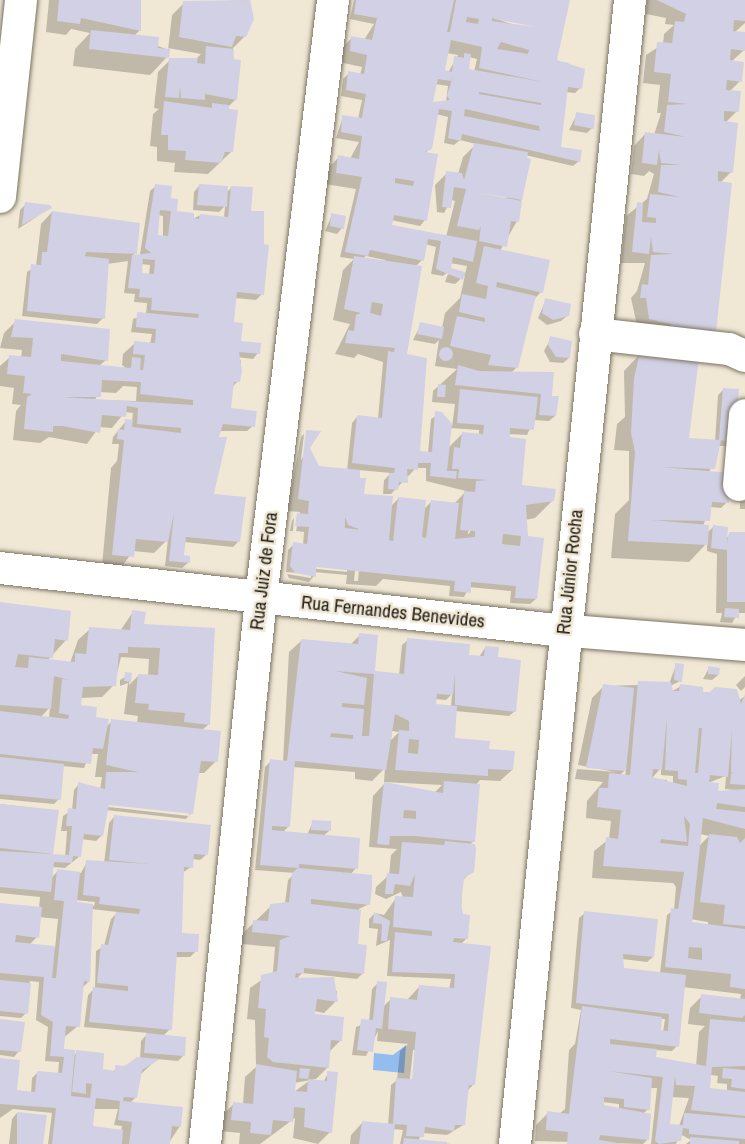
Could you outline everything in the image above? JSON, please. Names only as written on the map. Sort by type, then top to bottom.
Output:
[{"type":"street","points":[[0,197],[21,0]]},
{"type":"street","name":"Rua Juiz de Fora","points":[[205,1144],[261,598],[333,0]]},
{"type":"street","name":"Rua Júnior Rocha","points":[[515,1144],[564,630],[630,0]]},
{"type":"street","points":[[595,334],[729,349],[745,356]]},
{"type":"street","points":[[740,485],[745,415]]},
{"type":"street","name":"Rua Fernandes Benevides","points":[[0,568],[564,630],[745,645]]},
{"type":"water","points":[[406,1045],[404,1073],[373,1070],[374,1053],[393,1055]]},
{"type":"building","points":[[59,0],[141,0],[141,31],[81,18],[80,24],[57,21]]},
{"type":"building","points":[[250,0],[254,19],[246,37],[236,36],[232,47],[179,37],[183,1]]},
{"type":"building","points":[[356,0],[454,0],[447,32],[450,32],[456,0],[570,0],[557,60],[585,69],[582,89],[568,87],[561,147],[582,150],[580,162],[462,134],[461,141],[448,138],[452,111],[439,109],[432,149],[425,152],[438,154],[427,221],[394,215],[392,225],[477,241],[473,262],[453,257],[451,268],[465,272],[463,280],[436,269],[441,241],[428,239],[424,261],[370,250],[368,256],[345,252],[362,177],[336,173],[338,155],[359,159],[362,136],[341,132],[342,115],[362,118],[366,94],[346,90],[348,71],[364,74],[367,55],[350,51],[351,36],[372,40],[377,18],[354,14]],"holes":[[[467,17],[479,19],[478,24],[466,22]],[[492,18],[495,19],[536,27],[492,21]],[[451,40],[482,47],[479,68],[543,82],[469,69],[471,54],[464,53],[464,58],[454,56],[452,72],[445,70]],[[501,42],[529,50],[528,54],[497,49]],[[454,72],[447,96],[450,100],[433,102],[438,79],[451,81]],[[479,92],[541,103],[479,94]],[[465,109],[539,126],[540,131],[464,116]],[[395,178],[414,181],[413,186],[395,183]]]},
{"type":"building","points":[[657,0],[745,0],[745,21],[734,20],[733,31],[745,32],[745,51],[731,49],[730,60],[744,62],[742,82],[727,80],[726,90],[741,91],[739,112],[724,111],[724,121],[738,123],[733,173],[718,171],[718,181],[732,183],[715,342],[670,339],[671,324],[649,319],[646,298],[640,298],[642,284],[648,285],[651,255],[674,254],[653,252],[651,237],[649,254],[632,252],[637,202],[643,203],[642,222],[656,223],[656,218],[647,217],[650,194],[680,197],[658,192],[661,165],[682,165],[661,163],[659,150],[657,165],[642,163],[645,132],[686,137],[664,132],[667,105],[688,104],[668,102],[671,74],[654,72],[657,42],[672,43],[675,21],[684,22],[686,14]]},
{"type":"building","points":[[91,30],[159,37],[158,48],[170,49],[169,58],[89,49]]},
{"type":"building","points":[[206,46],[234,49],[233,59],[241,60],[237,100],[205,94],[205,100],[181,98],[180,87],[179,98],[165,97],[169,58],[198,58],[197,63],[205,64]]},
{"type":"building","points":[[164,101],[212,108],[212,103],[229,105],[229,109],[238,110],[233,152],[225,152],[221,163],[185,160],[186,151],[168,150],[168,135],[161,135]]},
{"type":"building","points":[[576,112],[595,115],[594,129],[574,125]]},
{"type":"building","points":[[474,143],[528,152],[527,158],[531,159],[522,200],[475,192],[522,201],[519,222],[511,221],[507,247],[479,241],[481,226],[479,230],[457,226],[466,189],[454,187],[451,208],[442,207],[446,171],[462,173],[464,180]]},
{"type":"building","points":[[155,184],[172,186],[171,198],[178,199],[177,211],[194,213],[194,218],[199,219],[200,214],[228,217],[231,186],[253,187],[251,211],[264,211],[264,244],[269,245],[264,295],[237,292],[234,322],[243,323],[241,341],[261,343],[260,354],[239,352],[242,371],[240,382],[234,382],[231,408],[257,411],[255,427],[223,424],[219,437],[227,437],[214,494],[246,497],[240,542],[186,537],[184,555],[190,556],[190,563],[169,561],[174,513],[168,542],[136,539],[134,557],[112,555],[124,440],[117,439],[118,429],[124,430],[125,419],[133,420],[132,427],[181,433],[181,428],[137,424],[138,408],[127,406],[126,417],[102,415],[100,433],[62,426],[53,426],[53,432],[24,429],[27,397],[32,394],[23,393],[25,376],[7,374],[9,355],[31,357],[33,338],[11,337],[15,319],[110,329],[108,361],[61,354],[61,361],[131,368],[132,357],[141,358],[140,370],[143,370],[145,355],[133,354],[134,341],[155,343],[156,329],[136,327],[137,312],[198,318],[199,314],[151,310],[152,298],[139,297],[140,289],[128,288],[132,255],[151,253],[145,248]],"holes":[[[160,210],[171,211],[168,236],[158,235]],[[143,259],[155,260],[154,274],[142,273]],[[102,380],[141,382],[140,394],[193,400],[193,405],[62,397],[101,397]]]},
{"type":"building","points":[[199,184],[228,186],[227,207],[197,205]]},
{"type":"building","points":[[25,202],[50,205],[52,208],[22,225]]},
{"type":"building","points":[[52,211],[140,223],[137,254],[86,252],[85,256],[109,259],[105,319],[27,311],[31,264],[41,265],[42,252],[47,252]]},
{"type":"building","points":[[331,213],[346,216],[344,229],[330,226]]},
{"type":"building","points":[[484,246],[550,260],[543,293],[497,282],[496,287],[536,296],[518,368],[488,365],[491,355],[450,346],[457,316],[485,322],[485,318],[459,312],[462,294],[486,299],[488,286],[476,283]]},
{"type":"building","points":[[354,256],[422,266],[407,354],[427,358],[420,451],[432,452],[435,411],[442,412],[452,424],[447,471],[457,471],[456,479],[430,476],[431,463],[418,463],[418,470],[407,469],[408,483],[399,482],[398,490],[388,489],[389,473],[394,473],[395,468],[352,463],[357,415],[382,418],[388,351],[394,352],[395,348],[345,343],[348,330],[354,331],[356,315],[361,313],[344,309]],"holes":[[[372,302],[383,304],[381,316],[370,313]]]},
{"type":"building","points":[[545,298],[571,304],[569,316],[553,320],[542,313]]},
{"type":"building","points":[[420,322],[444,327],[442,339],[417,334]]},
{"type":"building","points":[[550,336],[572,341],[570,358],[556,357],[548,345]]},
{"type":"building","points":[[446,347],[451,349],[451,359],[446,361],[441,359],[439,354],[441,349]]},
{"type":"building","points":[[640,352],[699,358],[689,438],[721,440],[715,469],[661,467],[731,473],[729,503],[712,502],[710,521],[652,520],[709,525],[708,545],[628,541],[635,452],[631,433],[634,378]]},
{"type":"building","points":[[458,365],[479,371],[554,372],[552,396],[559,396],[556,416],[539,415],[541,394],[455,385]]},
{"type":"building","points":[[438,384],[446,385],[445,397],[437,397]]},
{"type":"building","points":[[723,388],[739,389],[734,442],[719,440]]},
{"type":"building","points":[[460,389],[538,397],[534,430],[510,428],[510,437],[526,439],[522,485],[556,489],[554,501],[526,505],[528,536],[544,538],[537,599],[515,598],[516,586],[471,582],[471,593],[454,591],[455,581],[316,567],[316,577],[295,573],[290,566],[293,542],[307,544],[309,527],[295,526],[297,513],[308,514],[309,501],[298,499],[306,430],[321,431],[310,448],[319,466],[360,470],[360,478],[366,478],[364,494],[393,496],[389,540],[393,541],[398,497],[426,500],[422,537],[426,538],[431,500],[459,503],[455,539],[475,537],[475,531],[460,530],[464,491],[475,492],[476,481],[489,480],[458,478],[459,469],[452,469],[454,447],[460,448],[462,432],[483,434],[484,425],[457,423]],"holes":[[[345,517],[348,525],[361,530],[345,528]],[[503,534],[521,536],[520,546],[502,544]]]},
{"type":"building","points":[[713,525],[728,527],[727,544],[729,532],[745,532],[745,602],[727,602],[727,550],[711,548]]},
{"type":"building","points":[[0,602],[71,611],[68,641],[55,639],[53,658],[18,654],[15,667],[28,668],[29,657],[75,662],[75,653],[86,654],[89,627],[130,630],[132,610],[146,612],[144,624],[215,628],[210,725],[184,722],[185,713],[148,710],[149,704],[135,703],[138,674],[158,675],[160,648],[128,647],[128,653],[119,653],[116,686],[83,687],[81,705],[97,707],[96,717],[109,719],[103,749],[93,748],[91,764],[0,754],[0,711],[68,719],[69,715],[59,713],[62,679],[69,680],[54,676],[51,709],[0,705]]},
{"type":"building","points":[[725,608],[739,609],[739,618],[724,617]]},
{"type":"building","points":[[359,633],[378,635],[375,671],[404,674],[407,638],[470,644],[469,655],[484,656],[485,646],[499,647],[498,657],[521,660],[516,712],[455,705],[455,674],[453,695],[437,694],[436,704],[457,706],[455,738],[490,741],[489,749],[515,751],[513,770],[488,769],[488,776],[395,770],[399,730],[409,731],[409,721],[395,714],[386,770],[295,761],[290,827],[272,826],[272,830],[360,838],[358,869],[299,864],[299,868],[372,875],[372,889],[370,905],[311,899],[311,904],[361,910],[358,944],[367,945],[364,974],[304,968],[304,974],[296,973],[295,978],[334,977],[338,1002],[317,999],[315,1014],[344,1017],[342,1041],[331,1040],[329,1068],[273,1062],[267,1057],[269,1038],[264,1037],[266,1009],[258,1008],[261,975],[277,971],[280,940],[290,936],[252,932],[253,920],[268,921],[270,904],[289,902],[292,873],[298,868],[260,865],[270,759],[287,761],[301,639],[358,644]],"holes":[[[335,671],[374,674],[369,736],[362,736],[364,709],[342,707],[342,703],[364,705],[367,678]],[[331,733],[353,735],[353,739],[330,737]],[[409,739],[419,740],[418,754],[408,753]]]},
{"type":"building","points":[[675,663],[684,664],[682,682],[674,680]]},
{"type":"building","points":[[708,666],[720,668],[719,675],[708,674]]},
{"type":"building","points":[[125,672],[132,673],[131,682],[124,681]]},
{"type":"building","points":[[638,681],[671,682],[673,691],[679,691],[680,684],[703,687],[703,692],[710,692],[715,687],[737,689],[741,704],[745,694],[745,785],[730,784],[731,773],[735,774],[731,772],[732,730],[728,777],[710,775],[709,782],[719,783],[718,791],[745,789],[745,807],[717,803],[716,809],[745,812],[745,829],[703,818],[692,922],[745,929],[745,989],[730,987],[731,974],[665,967],[671,908],[678,909],[684,872],[603,866],[606,837],[618,839],[621,810],[597,807],[599,788],[608,788],[609,773],[630,775]],"holes":[[[667,717],[665,770],[678,771],[678,779],[687,780],[687,786],[652,777],[653,769],[662,770]],[[699,728],[702,728],[698,773],[695,773]],[[684,816],[690,824],[688,846],[660,843],[661,839],[687,842]],[[689,947],[702,948],[702,960],[688,958]]]},
{"type":"building","points":[[603,684],[634,688],[626,771],[586,768]]},
{"type":"building","points":[[111,719],[221,731],[218,762],[201,761],[193,814],[109,805],[103,836],[84,834],[81,857],[73,856],[72,863],[54,862],[51,892],[0,887],[0,851],[69,855],[72,826],[66,826],[68,808],[76,809],[78,782],[105,789],[106,772],[138,772],[106,765]]},
{"type":"building","points":[[0,757],[64,764],[61,800],[0,794]]},
{"type":"building","points":[[444,781],[480,784],[475,842],[390,836],[389,845],[377,844],[384,782],[443,793]],"holes":[[[404,810],[416,811],[416,819],[403,818]]]},
{"type":"building","points":[[0,804],[59,810],[53,854],[0,848]]},
{"type":"building","points":[[114,815],[211,825],[208,855],[194,854],[193,868],[184,867],[182,933],[199,934],[198,952],[177,952],[172,1030],[89,1022],[93,987],[128,991],[128,986],[97,983],[101,944],[108,945],[116,912],[139,914],[140,909],[99,904],[100,897],[83,895],[86,860],[150,864],[109,860]]},
{"type":"building","points":[[312,820],[331,821],[331,831],[311,830]]},
{"type":"building","points":[[709,834],[737,837],[740,843],[745,838],[745,926],[723,924],[725,905],[700,902]]},
{"type":"building","points":[[445,841],[475,844],[476,850],[474,872],[464,878],[461,903],[463,914],[470,915],[468,939],[454,938],[453,942],[491,946],[475,1085],[469,1085],[465,1125],[455,1125],[454,1131],[425,1127],[424,1137],[406,1136],[407,1125],[393,1124],[396,1078],[412,1079],[416,1032],[388,1029],[390,997],[417,1000],[419,985],[454,988],[455,974],[392,972],[395,932],[432,936],[432,931],[393,927],[395,896],[413,897],[415,874],[410,886],[395,884],[393,894],[385,894],[387,873],[399,874],[402,842],[444,845]]},
{"type":"building","points":[[57,869],[80,872],[77,902],[93,904],[90,982],[84,981],[80,1027],[66,1026],[64,1049],[75,1050],[71,1096],[90,1098],[92,1084],[86,1083],[86,1094],[72,1092],[76,1050],[104,1053],[103,1069],[115,1071],[115,1065],[125,1066],[137,1057],[160,1059],[142,1070],[137,1098],[124,1097],[123,1101],[183,1107],[181,1127],[172,1126],[170,1144],[129,1144],[132,1122],[118,1120],[120,1101],[96,1098],[93,1126],[123,1130],[122,1144],[52,1144],[56,1108],[0,1104],[0,1058],[20,1060],[17,1090],[35,1092],[37,1071],[62,1073],[64,1057],[50,1056],[53,1022],[41,1015],[44,977],[0,973],[0,903],[42,907],[39,938],[16,935],[15,942],[55,946],[52,978],[56,978],[64,901],[54,900]]},
{"type":"building","points":[[584,911],[658,919],[654,957],[623,954],[624,968],[686,975],[679,1047],[610,1039],[610,1044],[657,1049],[656,1057],[706,1066],[710,1019],[745,1022],[745,1066],[712,1067],[710,1088],[745,1092],[745,1116],[691,1110],[695,1086],[676,1085],[675,1076],[670,1124],[683,1125],[684,1113],[745,1118],[745,1139],[689,1134],[689,1129],[683,1128],[681,1141],[659,1144],[655,1141],[663,1077],[608,1071],[652,1078],[650,1110],[624,1107],[624,1099],[604,1097],[604,1105],[651,1114],[649,1140],[600,1135],[599,1140],[625,1144],[567,1144],[568,1132],[546,1130],[547,1111],[569,1114],[582,1006],[662,1017],[661,1030],[668,1031],[669,1014],[576,1003]]},
{"type":"building","points":[[374,912],[390,921],[387,941],[381,941],[382,924],[373,923]]},
{"type":"building","points":[[0,980],[31,983],[28,1014],[0,1011]]},
{"type":"building","points":[[377,981],[387,982],[382,1029],[376,1028],[373,1052],[357,1050],[361,1019],[373,1020]]},
{"type":"building","points":[[701,994],[745,999],[745,1015],[742,1018],[699,1013]]},
{"type":"building","points":[[0,1019],[25,1022],[21,1052],[0,1050]]},
{"type":"building","points":[[146,1033],[186,1037],[185,1056],[144,1053]]},
{"type":"building","points":[[256,1064],[297,1071],[295,1091],[307,1092],[308,1079],[327,1081],[327,1071],[338,1072],[332,1133],[304,1127],[305,1108],[294,1107],[293,1122],[273,1120],[271,1135],[250,1133],[251,1122],[231,1120],[233,1102],[253,1104]]},
{"type":"building","points":[[300,1068],[310,1069],[308,1079],[299,1078]]},
{"type":"building","points":[[723,1068],[745,1070],[745,1089],[731,1087],[732,1079],[722,1078]]},
{"type":"building","points":[[17,1112],[47,1115],[43,1144],[17,1144]]},
{"type":"building","points":[[362,1121],[395,1124],[393,1144],[359,1144]]},
{"type":"building","points":[[690,1137],[739,1141],[739,1144],[690,1144]]},
{"type":"building","points":[[404,1138],[447,1142],[447,1144],[403,1144]]}]
